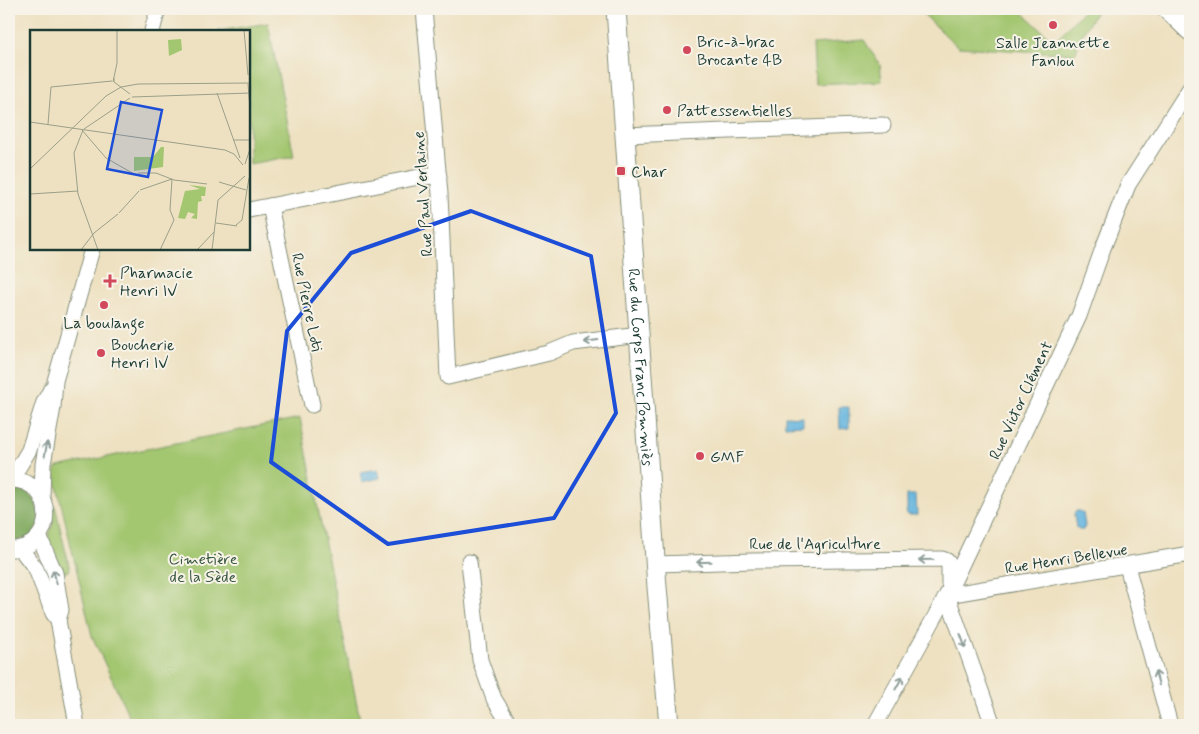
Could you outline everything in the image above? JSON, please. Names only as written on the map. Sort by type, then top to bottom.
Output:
[{"type":"main road","name":"Rue du Corps Franc Pommiès","points":[[616,9],[668,725]]},
{"type":"main road","points":[[1167,9],[1190,31]]},
{"type":"street","points":[[152,30],[158,9]]},
{"type":"street","name":"Rue Paul Verlaine","points":[[424,9],[438,176],[448,378],[549,353],[573,343],[640,335]]},
{"type":"street","name":"Rue Victor Clément","points":[[875,725],[948,592],[1079,316],[1128,185],[1190,88]]},
{"type":"street","points":[[625,136],[884,125]]},
{"type":"street","points":[[250,210],[419,177],[438,176]]},
{"type":"street","name":"Rue Pierre Loti","points":[[270,206],[312,405]]},
{"type":"street","points":[[42,498],[43,464],[56,381],[92,250]]},
{"type":"street","points":[[14,548],[30,544],[39,536],[44,528],[46,507],[42,498],[29,484],[10,480],[29,450],[44,402],[56,381]]},
{"type":"street","points":[[39,536],[55,573],[61,610],[58,620]]},
{"type":"street","points":[[14,548],[36,569],[53,613],[58,620],[77,725]]},
{"type":"street","name":"Rue Henri Bellevue","points":[[948,592],[1127,566],[1190,554]]},
{"type":"street","name":"Rue de l'Agriculture","points":[[656,564],[753,560],[942,559],[949,564],[948,592]]},
{"type":"street","points":[[469,562],[480,660],[494,699],[510,725]]},
{"type":"street","points":[[1127,566],[1170,725]]},
{"type":"street","points":[[948,592],[993,725]]},
{"type":"highlighted area","points":[[471,211],[591,256],[616,413],[554,518],[388,544],[271,462],[287,331],[351,253]]},
{"type":"green space","points":[[918,9],[1019,9],[1054,42],[1085,9],[1097,10],[1084,31],[1075,54],[958,47]]},
{"type":"green space","points":[[268,23],[294,156],[250,164],[250,30],[224,30]]},
{"type":"green space","points":[[864,40],[880,65],[882,81],[815,84],[813,44]]},
{"type":"green space","name":"Cimetière de la Sède","points":[[300,418],[361,725],[133,725],[92,636],[54,473],[57,467]]},
{"type":"green space","points":[[9,488],[19,489],[32,496],[37,505],[39,519],[37,528],[31,536],[9,544]]},
{"type":"green space","points":[[55,506],[70,570],[64,573],[49,545],[48,537],[53,524],[52,507]]},
{"type":"water","points":[[839,407],[849,407],[849,428],[840,429]]},
{"type":"water","points":[[785,416],[803,417],[803,425],[785,426]]},
{"type":"water","points":[[378,469],[380,478],[362,482],[360,472]]},
{"type":"water","points":[[907,495],[916,495],[917,515],[908,515],[906,512]]},
{"type":"water","points":[[1076,511],[1083,513],[1085,526],[1083,530],[1076,528],[1074,515]]},
{"type":"place","name":"Salle Jeannette Fanlou","points":[[1053,25]]},
{"type":"place","name":"Bric-à-brac Brocante 4B","points":[[687,50]]},
{"type":"place","name":"Pattessentielles","points":[[667,110]]},
{"type":"place","name":"Char","points":[[621,171]]},
{"type":"place","name":"Pharmacie Henri IV","points":[[110,281]]},
{"type":"place","name":"La boulange","points":[[104,305]]},
{"type":"place","name":"Boucherie Henri IV","points":[[101,353]]},
{"type":"place","name":"GMF","points":[[700,456]]}]
